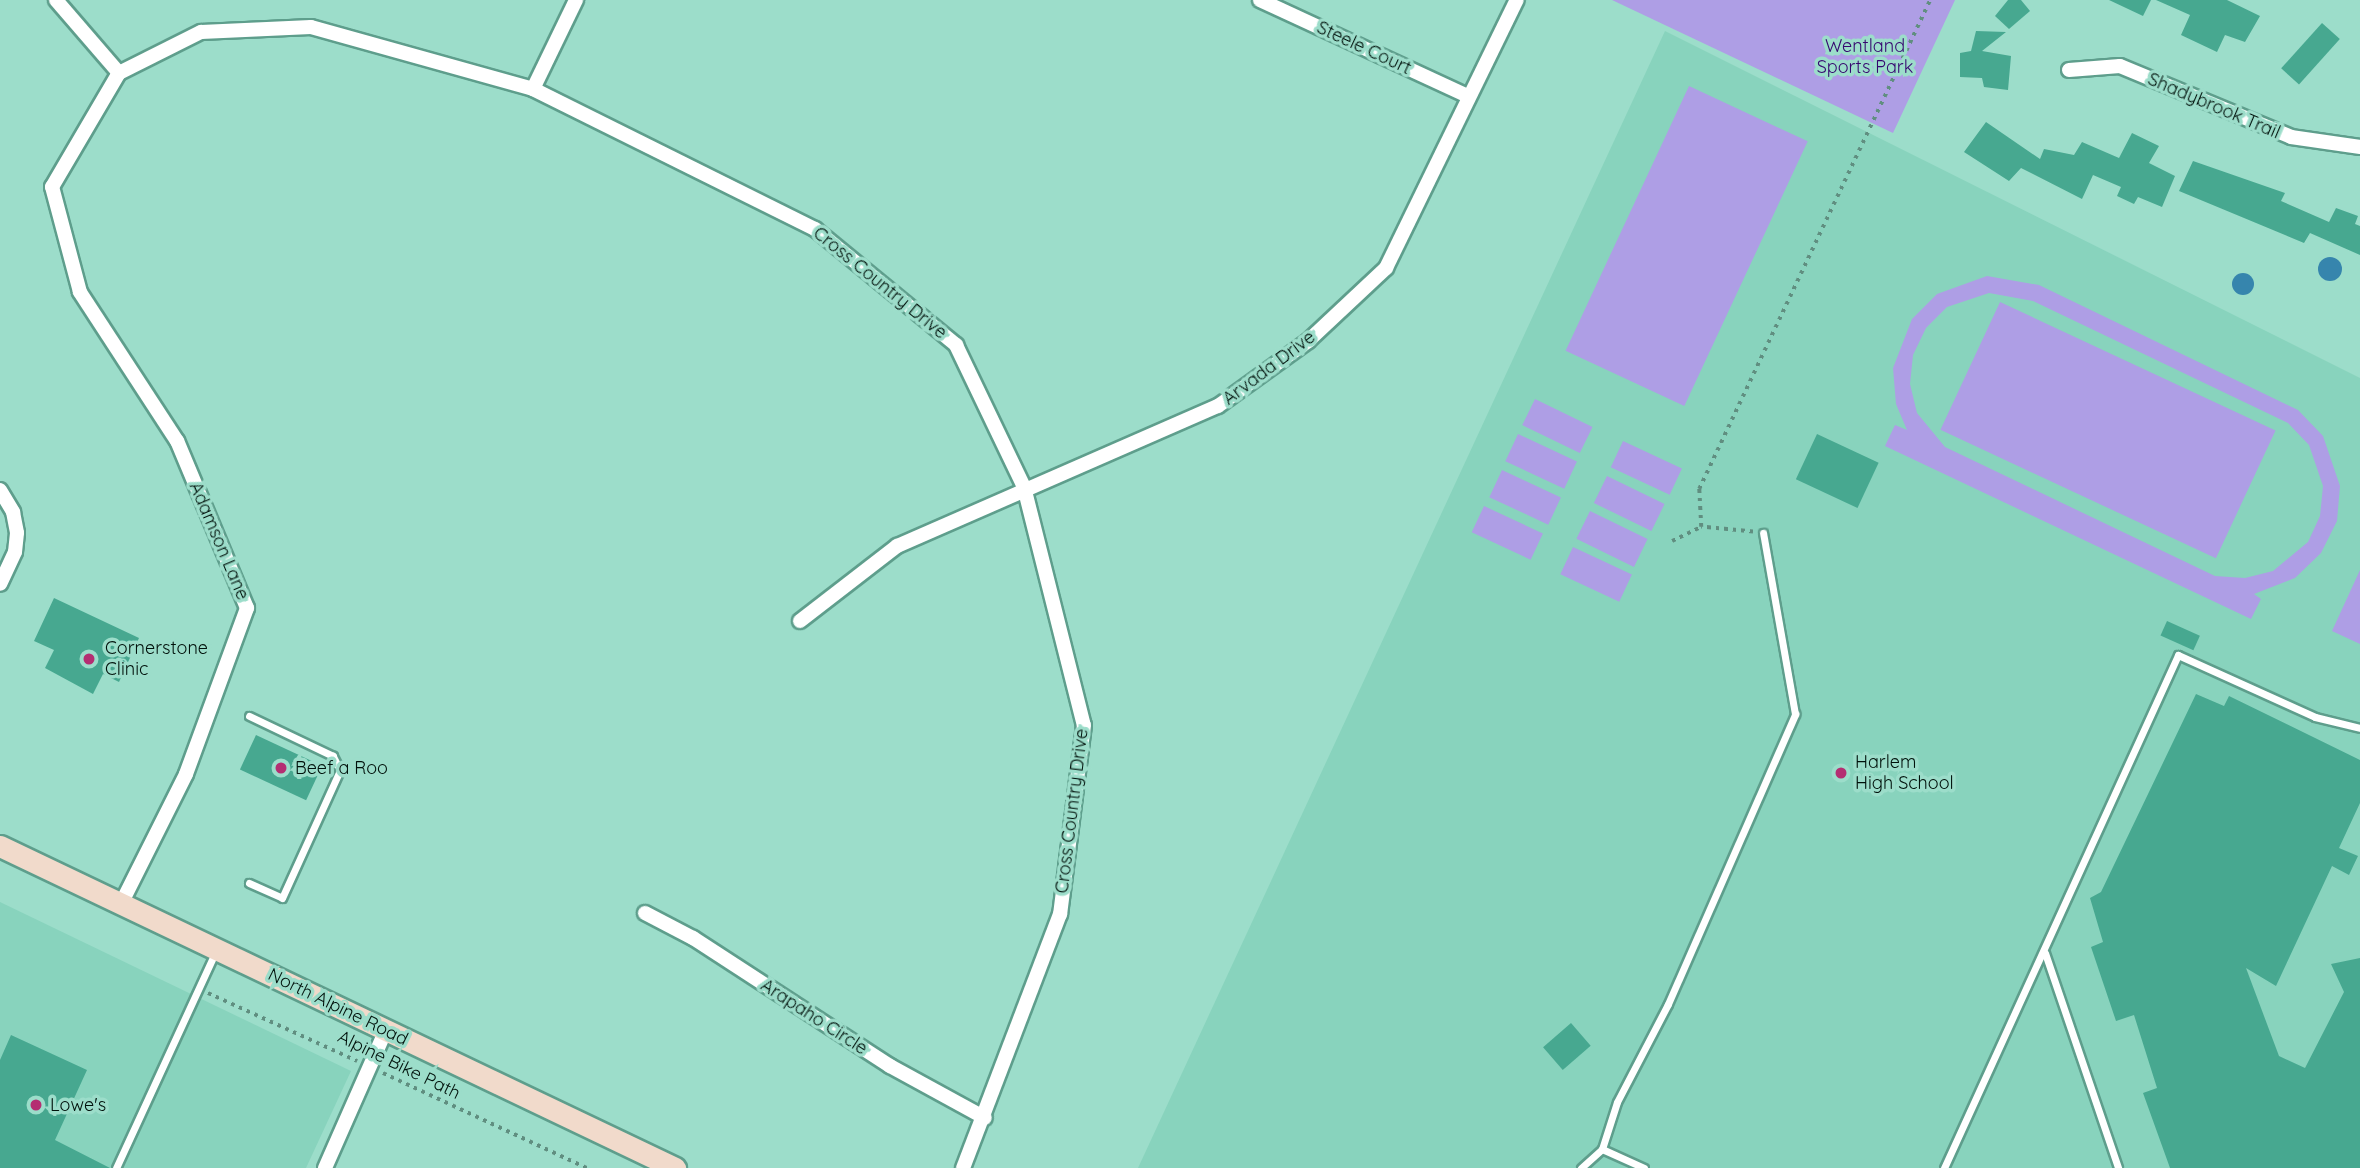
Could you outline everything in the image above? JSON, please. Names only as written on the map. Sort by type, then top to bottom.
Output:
[{"type":"main road","name":"North Alpine Road","points":[[0,846],[676,1168]]},
{"type":"street","points":[[56,0],[119,73]]},
{"type":"street","points":[[533,89],[576,0]]},
{"type":"street","name":"Steele Court","points":[[1260,0],[1468,96]]},
{"type":"street","name":"Arvada Drive","points":[[800,621],[897,546],[1024,487],[1218,406],[1308,341],[1386,268],[1517,0]]},
{"type":"street","name":"Cross Country Drive","points":[[119,73],[201,32],[311,27],[533,89],[815,229],[956,345],[1024,487],[1084,725],[1060,914],[985,1118],[963,1168]]},
{"type":"street","name":"Shadybrook Trail","points":[[2069,71],[2120,66],[2291,138],[2360,147]]},
{"type":"street","name":"Adamson Lane","points":[[119,73],[52,187],[80,292],[177,442],[247,608],[186,774],[121,904]]},
{"type":"street","points":[[0,489],[13,512],[17,533],[15,552],[0,584]]},
{"type":"street","name":"Arapaho Circle","points":[[645,913],[694,939],[890,1066],[985,1118]]},
{"type":"street","points":[[325,1168],[386,1030]]},
{"type":"lane","points":[[1581,1168],[1602,1149],[1617,1102],[1668,1004],[1795,714],[1763,533]]},
{"type":"lane","points":[[1944,1168],[2045,953],[2178,655],[2315,717],[2360,728]]},
{"type":"lane","points":[[249,883],[282,898],[340,769],[333,756],[250,716]]},
{"type":"lane","points":[[116,1168],[217,949]]},
{"type":"lane","points":[[2045,953],[2118,1168]]},
{"type":"lane","points":[[1602,1149],[1644,1168]]},
{"type":"path","points":[[1701,527],[1699,489],[1714,451],[1780,324],[1930,0]]},
{"type":"path","points":[[1672,541],[1701,527],[1763,533]]},
{"type":"path","name":"Alpine Bike Path","points":[[198,989],[587,1168]]},
{"type":"shaded area","name":"Harlem High School","points":[[1665,31],[2360,378],[2360,1168],[1138,1168]]},
{"type":"shaded area","points":[[0,902],[351,1071],[306,1168],[0,1168]]},
{"type":"green space","name":"Wentland Sports Park","points":[[1612,0],[1955,0],[1893,133]]},
{"type":"green space","points":[[1689,86],[1808,141],[1684,406],[1566,351]]},
{"type":"green space","points":[[1987,276],[2039,285],[2298,410],[2323,436],[2340,486],[2337,521],[2321,553],[2295,578],[2254,594],[2261,599],[2251,619],[1885,446],[1895,425],[1907,430],[1896,404],[1893,368],[1912,319],[1937,294]],"holes":[[[1989,293],[2033,301],[2288,423],[2309,445],[2323,486],[2320,516],[2308,542],[2273,571],[2245,578],[2215,576],[1945,447],[1917,413],[1910,384],[1913,355],[1926,328],[1947,307]]]},
{"type":"green space","points":[[2000,302],[2276,430],[2216,558],[1940,430]]},
{"type":"green space","points":[[1535,399],[1593,427],[1580,453],[1522,425]]},
{"type":"green space","points":[[1518,434],[1577,461],[1564,489],[1505,461]]},
{"type":"green space","points":[[1623,441],[1682,468],[1670,495],[1611,467]]},
{"type":"green space","points":[[1502,470],[1561,497],[1548,525],[1489,497]]},
{"type":"green space","points":[[1607,476],[1665,504],[1651,531],[1594,503]]},
{"type":"green space","points":[[1484,506],[1543,533],[1531,560],[1472,532]]},
{"type":"green space","points":[[1590,511],[1648,539],[1634,567],[1576,539]]},
{"type":"green space","points":[[1573,547],[1632,574],[1619,602],[1560,574]]},
{"type":"green space","points":[[2360,570],[2360,644],[2332,631]]},
{"type":"water","points":[[2330,257],[2338,261],[2342,269],[2338,277],[2330,281],[2322,277],[2318,269],[2322,261]]},
{"type":"water","points":[[2243,273],[2251,276],[2254,284],[2251,292],[2243,295],[2235,292],[2232,284],[2235,276]]},
{"type":"building","points":[[2008,0],[2021,0],[2030,11],[2009,29],[1995,16]]},
{"type":"building","points":[[2109,0],[2151,0],[2143,16]]},
{"type":"building","points":[[2156,0],[2227,0],[2260,16],[2245,42],[2225,35],[2217,52],[2181,35],[2190,15]]},
{"type":"building","points":[[2322,23],[2340,39],[2299,84],[2281,68]]},
{"type":"building","points":[[1976,31],[2006,32],[1982,51],[2011,56],[2008,90],[1984,87],[1982,78],[1960,77],[1960,53],[1971,51]]},
{"type":"building","points":[[1986,122],[2040,159],[2044,149],[2074,155],[2082,142],[2119,158],[2132,133],[2159,146],[2149,163],[2175,176],[2162,207],[2138,197],[2134,204],[2117,196],[2121,187],[2093,175],[2082,199],[2021,168],[2009,181],[1964,152]]},
{"type":"building","points":[[2193,161],[2285,193],[2281,201],[2329,222],[2336,208],[2358,216],[2355,224],[2360,226],[2360,255],[2310,233],[2304,243],[2179,191]]},
{"type":"building","points":[[1817,434],[1879,463],[1857,508],[1796,479]]},
{"type":"building","name":"Cornerstone Clinic","points":[[54,598],[139,638],[119,682],[103,674],[93,694],[45,668],[54,650],[34,641]]},
{"type":"building","points":[[2167,621],[2200,636],[2193,650],[2160,636]]},
{"type":"building","points":[[2196,694],[2224,706],[2229,696],[2360,760],[2360,803],[2339,848],[2358,856],[2349,875],[2332,866],[2276,986],[2246,968],[2279,1056],[2305,1068],[2344,992],[2331,964],[2360,958],[2360,1168],[2170,1168],[2143,1093],[2157,1088],[2134,1015],[2116,1021],[2091,947],[2103,942],[2090,898],[2101,892]]},
{"type":"building","name":"Beef a Roo","points":[[256,735],[322,766],[306,800],[240,769]]},
{"type":"building","points":[[1571,1023],[1591,1046],[1563,1070],[1543,1047]]},
{"type":"building","name":"Lowe's","points":[[11,1035],[87,1070],[55,1140],[110,1168],[0,1168],[0,1060]]},
{"type":"place","name":"Cornerstone Clinic","points":[[89,659]]},
{"type":"place","name":"Beef a Roo","points":[[281,768]]},
{"type":"place","name":"Harlem High School","points":[[1841,773]]},
{"type":"place","name":"Lowe's","points":[[36,1105]]}]
